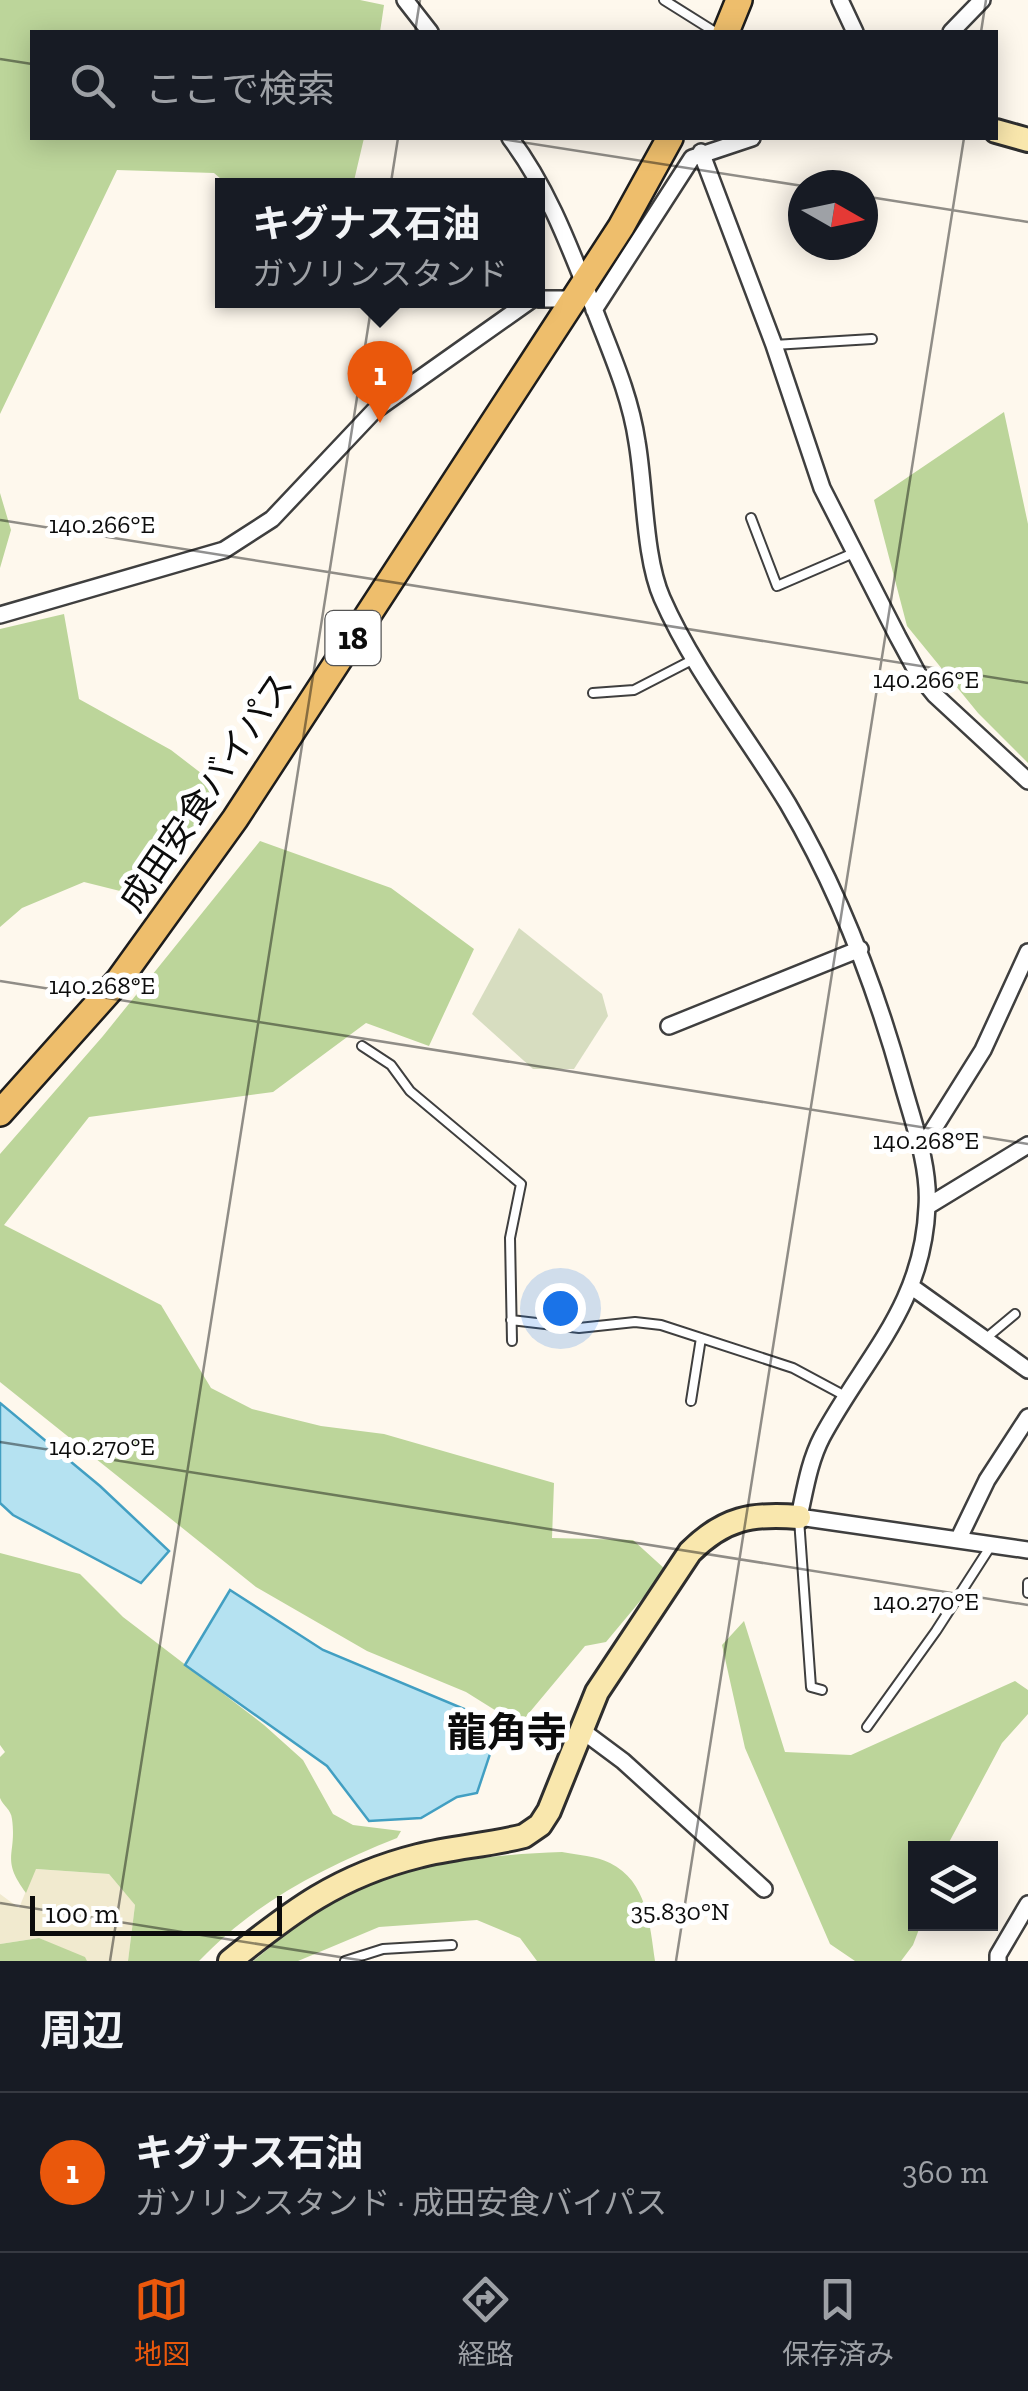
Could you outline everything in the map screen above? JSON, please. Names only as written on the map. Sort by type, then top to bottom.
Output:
[{"type":"main road","points":[[727,30],[738,0]]},
{"type":"main road","name":"成田安食バイパス","points":[[0,1113],[119,980],[235,819],[583,298],[669,140]]},
{"type":"street","points":[[404,0],[428,30]]},
{"type":"street","points":[[840,0],[854,30]]},
{"type":"street","points":[[953,30],[982,0]]},
{"type":"street","points":[[998,132],[1028,140]]},
{"type":"street","points":[[511,140],[533,178]]},
{"type":"street","points":[[583,298],[692,158],[745,140]]},
{"type":"street","points":[[702,152],[822,488],[918,674],[1028,781]]},
{"type":"street","points":[[545,198],[566,234],[583,298],[624,386],[661,596],[790,807],[860,949],[921,1149],[928,1206],[912,1288],[814,1456],[799,1517]]},
{"type":"street","points":[[545,300],[583,298]]},
{"type":"street","points":[[0,615],[224,550],[272,519],[374,410],[522,308]]},
{"type":"street","points":[[669,1026],[860,949]]},
{"type":"street","points":[[921,1149],[983,1050],[1028,952]]},
{"type":"street","points":[[928,1206],[1028,1145]]},
{"type":"street","points":[[912,1288],[1028,1370]]},
{"type":"street","points":[[958,1540],[988,1480],[1028,1417]]},
{"type":"street","points":[[230,1961],[283,1917],[325,1890],[414,1857],[524,1836],[540,1825],[597,1692],[630,1639],[690,1552],[710,1533],[733,1520],[771,1515],[799,1517],[1028,1550]]},
{"type":"street","points":[[580,1729],[623,1761],[764,1889]]},
{"type":"street","points":[[998,1961],[1028,1904]]},
{"type":"lane","points":[[664,0],[712,30]]},
{"type":"lane","points":[[774,345],[872,339]]},
{"type":"lane","points":[[751,518],[777,586],[856,552]]},
{"type":"lane","points":[[593,693],[634,690],[696,658]]},
{"type":"lane","points":[[362,1046],[391,1066],[410,1091],[521,1184],[510,1238],[512,1341]]},
{"type":"lane","points":[[985,1339],[1015,1314]]},
{"type":"lane","points":[[512,1320],[579,1328],[635,1322],[662,1326],[793,1368],[847,1398]]},
{"type":"lane","points":[[691,1401],[701,1338]]},
{"type":"lane","points":[[799,1517],[806,1660],[811,1687],[822,1690]]},
{"type":"lane","points":[[867,1727],[992,1544]]},
{"type":"lane","points":[[1028,1583],[1028,1594]]},
{"type":"lane","points":[[345,1961],[383,1949],[452,1945]]},
{"type":"shaded area","points":[[35,1869],[109,1874],[135,1905],[128,1961],[87,1961],[39,1938],[0,1944],[0,1894],[19,1908]]},
{"type":"green space","points":[[0,0],[360,0],[384,5],[380,30],[30,30],[30,140],[364,140],[355,178],[220,178],[214,173],[117,170],[0,414]]},
{"type":"green space","points":[[1004,412],[1028,524],[1028,763],[978,713],[907,626],[874,500]]},
{"type":"green space","points":[[0,493],[11,530],[0,568]]},
{"type":"green space","points":[[64,614],[79,699],[171,750],[223,790],[140,896],[84,882],[22,908],[0,927],[0,629]]},
{"type":"green space","points":[[260,841],[391,888],[474,949],[429,1046],[366,1023],[273,1092],[89,1117],[4,1225],[161,1305],[211,1388],[252,1409],[321,1426],[384,1434],[554,1483],[552,1538],[633,1540],[666,1570],[606,1642],[585,1646],[519,1725],[466,1692],[367,1651],[256,1587],[0,1382],[0,1154],[103,1036]]},
{"type":"green space","points":[[519,928],[602,994],[608,1016],[574,1069],[533,1069],[472,1014]]},
{"type":"green space","points":[[0,1553],[80,1574],[123,1617],[264,1725],[303,1760],[333,1814],[353,1825],[401,1831],[397,1838],[342,1862],[266,1904],[199,1961],[128,1961],[135,1905],[109,1874],[36,1869],[26,1893],[11,1864],[12,1819],[0,1798],[0,1757],[5,1752],[0,1745]]},
{"type":"green space","points":[[744,1621],[785,1752],[851,1755],[1015,1681],[1028,1690],[1028,1714],[1002,1743],[950,1841],[908,1841],[908,1931],[918,1931],[901,1961],[855,1961],[830,1944],[745,1748],[722,1645]]},
{"type":"green space","points":[[562,1852],[605,1861],[632,1881],[644,1905],[655,1961],[537,1961],[520,1938],[477,1920],[379,1927],[298,1961],[253,1961],[312,1914],[378,1882],[438,1865]]},
{"type":"green space","points":[[39,1938],[87,1961],[0,1961],[0,1944]]},
{"type":"water","points":[[0,1403],[100,1486],[169,1551],[141,1583],[13,1515],[0,1503]]},
{"type":"water","points":[[230,1590],[323,1650],[500,1724],[477,1793],[457,1797],[421,1818],[369,1821],[327,1766],[185,1665]]},
{"type":"place","name":"キグナス石油","points":[[380,423]]},
{"type":"district","name":"龍角寺","points":[[507,1732]]}]
